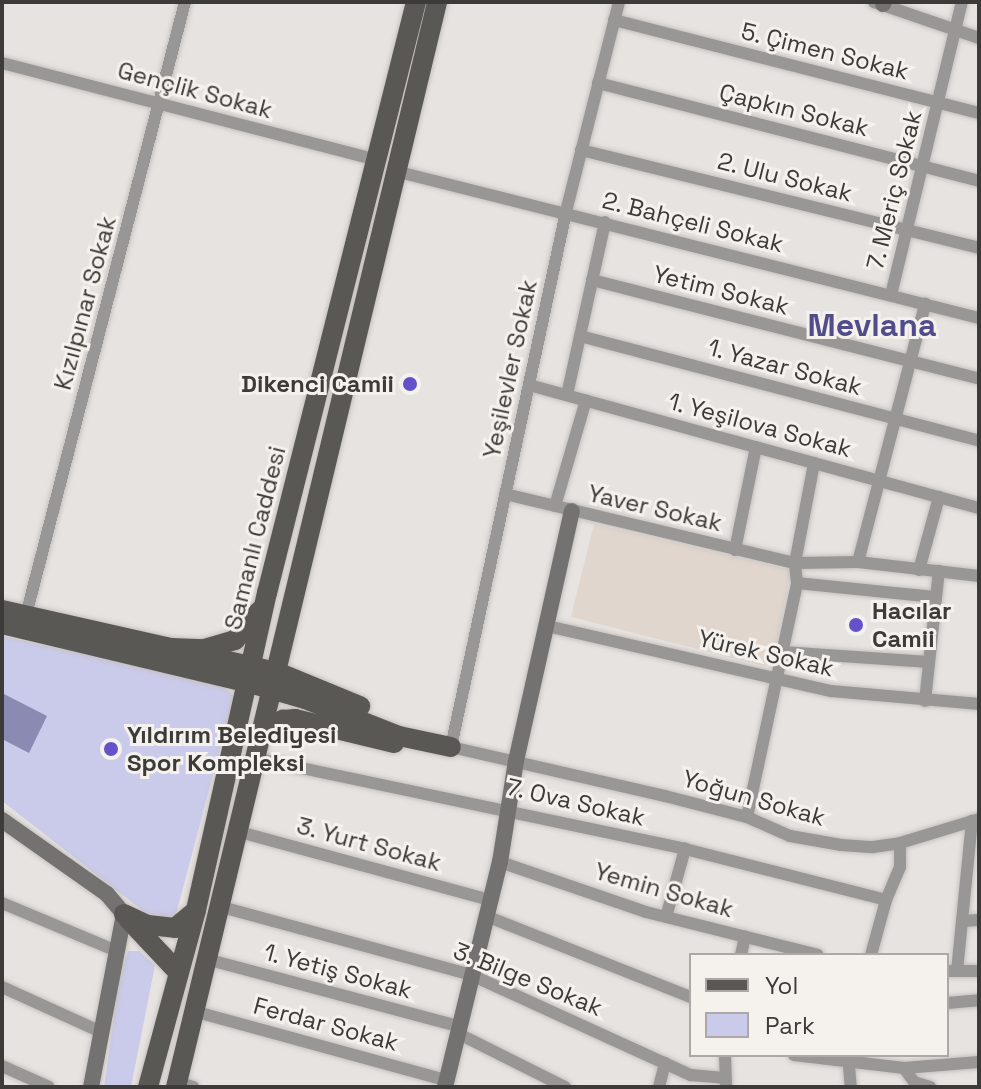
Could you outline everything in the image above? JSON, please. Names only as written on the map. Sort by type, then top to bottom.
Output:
[{"type":"main road","name":"Samanlı Caddesi","points":[[148,1087],[196,910],[267,593],[416,2]]},
{"type":"main road","name":"Samanlı Caddesi","points":[[182,1085],[193,1011],[437,2]]},
{"type":"main road","points":[[445,1084],[469,974],[500,862],[516,761],[547,626],[564,509]]},
{"type":"main road","points":[[171,648],[204,649],[235,640],[256,618],[267,593]]},
{"type":"main road","points":[[2,610],[171,648],[274,681],[399,736],[442,745]]},
{"type":"main road","points":[[2,624],[248,673]]},
{"type":"main road","points":[[261,733],[283,720],[295,719],[375,740],[442,745]]},
{"type":"main road","points":[[2,820],[107,894],[178,972]]},
{"type":"main road","points":[[124,914],[148,925],[175,928],[196,910]]},
{"type":"main road","points":[[91,1087],[124,914]]},
{"type":"street","name":"Kızılpınar Sokak","points":[[26,615],[185,2]]},
{"type":"street","name":"Yeşilevler Sokak","points":[[442,745],[505,494],[566,212],[619,2]]},
{"type":"street","name":"7. Meriç Sokak","points":[[891,295],[962,2]]},
{"type":"street","points":[[881,3],[979,38]]},
{"type":"street","name":"5. Çimen Sokak","points":[[614,20],[979,113]]},
{"type":"street","name":"Gençlik Sokak","points":[[2,63],[377,160]]},
{"type":"street","name":"Çapkın Sokak","points":[[598,83],[979,181]]},
{"type":"street","name":"2. Ulu Sokak","points":[[581,150],[979,248]]},
{"type":"street","name":"2. Bahçeli Sokak","points":[[395,171],[979,318]]},
{"type":"street","points":[[567,395],[605,222]]},
{"type":"street","name":"Yetim Sokak","points":[[592,280],[979,379]]},
{"type":"street","points":[[858,562],[925,304]]},
{"type":"street","name":"1. Yazar Sokak","points":[[580,336],[979,441]]},
{"type":"street","name":"1. Yeşilova Sokak","points":[[529,385],[979,508]]},
{"type":"street","points":[[564,509],[586,400]]},
{"type":"street","points":[[735,550],[756,447]]},
{"type":"street","points":[[747,817],[797,583],[795,563],[814,463]]},
{"type":"street","name":"Yaver Sokak","points":[[505,494],[795,563],[858,562],[979,576]]},
{"type":"street","points":[[919,570],[939,497]]},
{"type":"street","points":[[925,701],[939,571]]},
{"type":"street","points":[[797,583],[935,597]]},
{"type":"street","name":"Yürek Sokak","points":[[547,626],[831,691],[979,704]]},
{"type":"street","points":[[783,652],[929,662]]},
{"type":"street","name":"Yoğun Sokak","points":[[442,745],[747,817],[790,836],[841,845],[873,847],[900,843],[975,820]]},
{"type":"street","name":"7. Ova Sokak","points":[[254,758],[508,809],[685,849],[886,900]]},
{"type":"street","points":[[975,820],[952,971],[979,971]]},
{"type":"street","name":"3. Yurt Sokak","points":[[236,831],[488,908],[689,996]]},
{"type":"street","points":[[872,953],[886,900],[900,867],[900,843]]},
{"type":"street","points":[[666,917],[685,849]]},
{"type":"street","name":"Yemin Sokak","points":[[500,862],[666,917],[810,953]]},
{"type":"street","points":[[2,903],[117,951]]},
{"type":"street","name":"3. Bilge Sokak","points":[[218,906],[469,974],[691,1075],[725,1083]]},
{"type":"street","points":[[962,921],[979,920]]},
{"type":"street","points":[[741,953],[745,936]]},
{"type":"street","name":"1. Yetiş Sokak","points":[[206,959],[458,1030],[565,1087]]},
{"type":"street","points":[[2,987],[101,1032]]},
{"type":"street","points":[[949,1003],[979,1000]]},
{"type":"street","name":"Ferdar Sokak","points":[[193,1011],[445,1084]]},
{"type":"street","points":[[725,1057],[725,1083]]},
{"type":"street","points":[[851,1087],[848,1058],[904,1068],[979,1062]]},
{"type":"street","points":[[659,1087],[665,1063]]},
{"type":"street","points":[[2,1066],[49,1087]]},
{"type":"street","points":[[904,1068],[914,1082],[930,1087]]},
{"type":"shaded area","points":[[594,524],[791,570],[772,663],[764,666],[571,617]]},
{"type":"shaded area","points":[[2,693],[47,716],[29,753],[2,739]]},
{"type":"green space","name":"Yıldırım Belediyesi Spor Kompleksi","points":[[2,636],[222,685],[234,696],[176,914],[168,923],[156,921],[2,801]]},
{"type":"green space","points":[[128,951],[139,951],[155,965],[131,1087],[104,1087],[120,973]]},
{"type":"place","name":"Dikenci Camii","points":[[410,384]]},
{"type":"place","name":"Hacılar Camii","points":[[856,625]]},
{"type":"place","name":"Yıldırım Belediyesi Spor Kompleksi","points":[[111,749]]},
{"type":"district","name":"Mevlana","points":[[872,325]]}]
